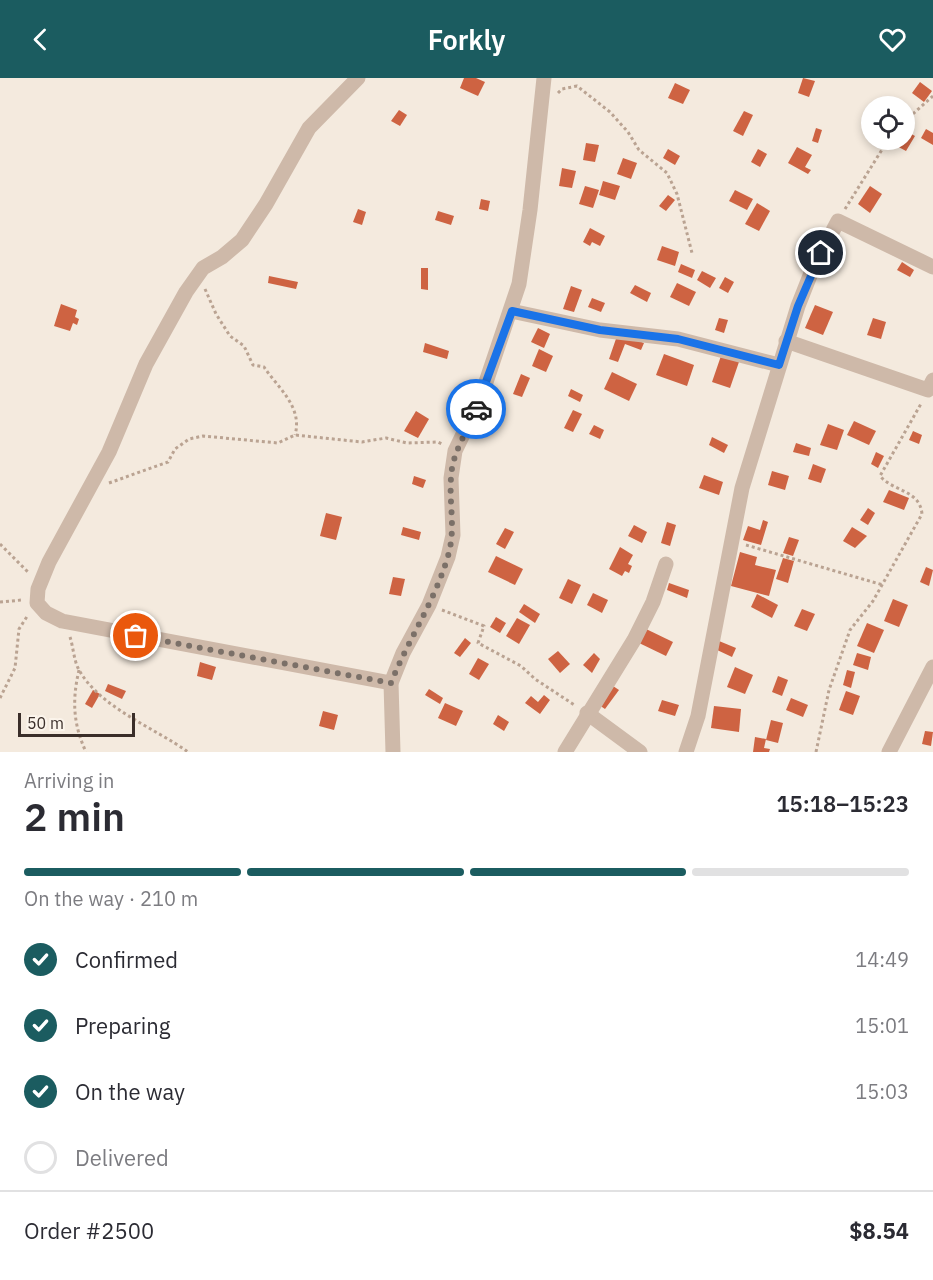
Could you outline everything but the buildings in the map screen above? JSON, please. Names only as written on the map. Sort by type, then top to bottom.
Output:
[{"type":"street","points":[[358,78],[309,128],[266,204],[242,240],[222,257],[203,267],[164,327],[109,452],[37,596],[46,613],[62,621],[391,683]]},
{"type":"street","points":[[393,752],[391,683],[403,652],[429,605],[448,557],[453,535],[451,478],[455,451],[473,418],[512,311],[519,284],[544,78]]},
{"type":"street","points":[[686,752],[698,716],[742,488],[786,341],[813,268],[838,221],[933,267]]},
{"type":"street","points":[[512,311],[600,330],[678,339],[779,365]]},
{"type":"street","points":[[786,341],[931,385]]},
{"type":"street","points":[[565,752],[634,640],[653,602],[666,564]]},
{"type":"street","points":[[889,752],[933,667]]},
{"type":"street","points":[[587,713],[640,752]]},
{"type":"path","points":[[541,113],[562,89],[577,86],[610,112],[628,132],[639,150],[667,173],[677,194],[692,253]]},
{"type":"path","points":[[915,112],[933,96]]},
{"type":"path","points":[[838,221],[882,150]]},
{"type":"path","points":[[203,267],[204,287],[230,336],[244,346],[253,365],[264,367],[295,409],[298,426],[295,435]]},
{"type":"path","points":[[816,752],[829,690],[850,630],[883,585],[922,514],[921,505],[916,498],[885,482],[880,476],[931,385]]},
{"type":"path","points":[[88,491],[168,462],[175,449],[189,439],[203,436],[278,443],[295,435],[362,442],[386,438],[407,442],[438,442],[455,451]]},
{"type":"path","points":[[731,541],[883,585]]},
{"type":"path","points":[[0,544],[27,571],[37,596]]},
{"type":"path","points":[[0,602],[37,596]]},
{"type":"path","points":[[0,698],[15,668],[19,629],[37,596]]},
{"type":"path","points":[[429,605],[484,626],[478,643],[521,666],[535,679],[587,713]]},
{"type":"path","points":[[62,621],[68,628],[79,670],[73,696],[76,728],[86,752]]},
{"type":"path","points":[[79,670],[121,711],[188,752]]},
{"type":"way so far","points":[[136,636],[391,683],[403,652],[429,605],[448,557],[453,535],[451,478],[455,451],[476,409]]},
{"type":"route","points":[[476,409],[512,311],[600,330],[678,339],[779,365],[798,306],[821,253]]}]
